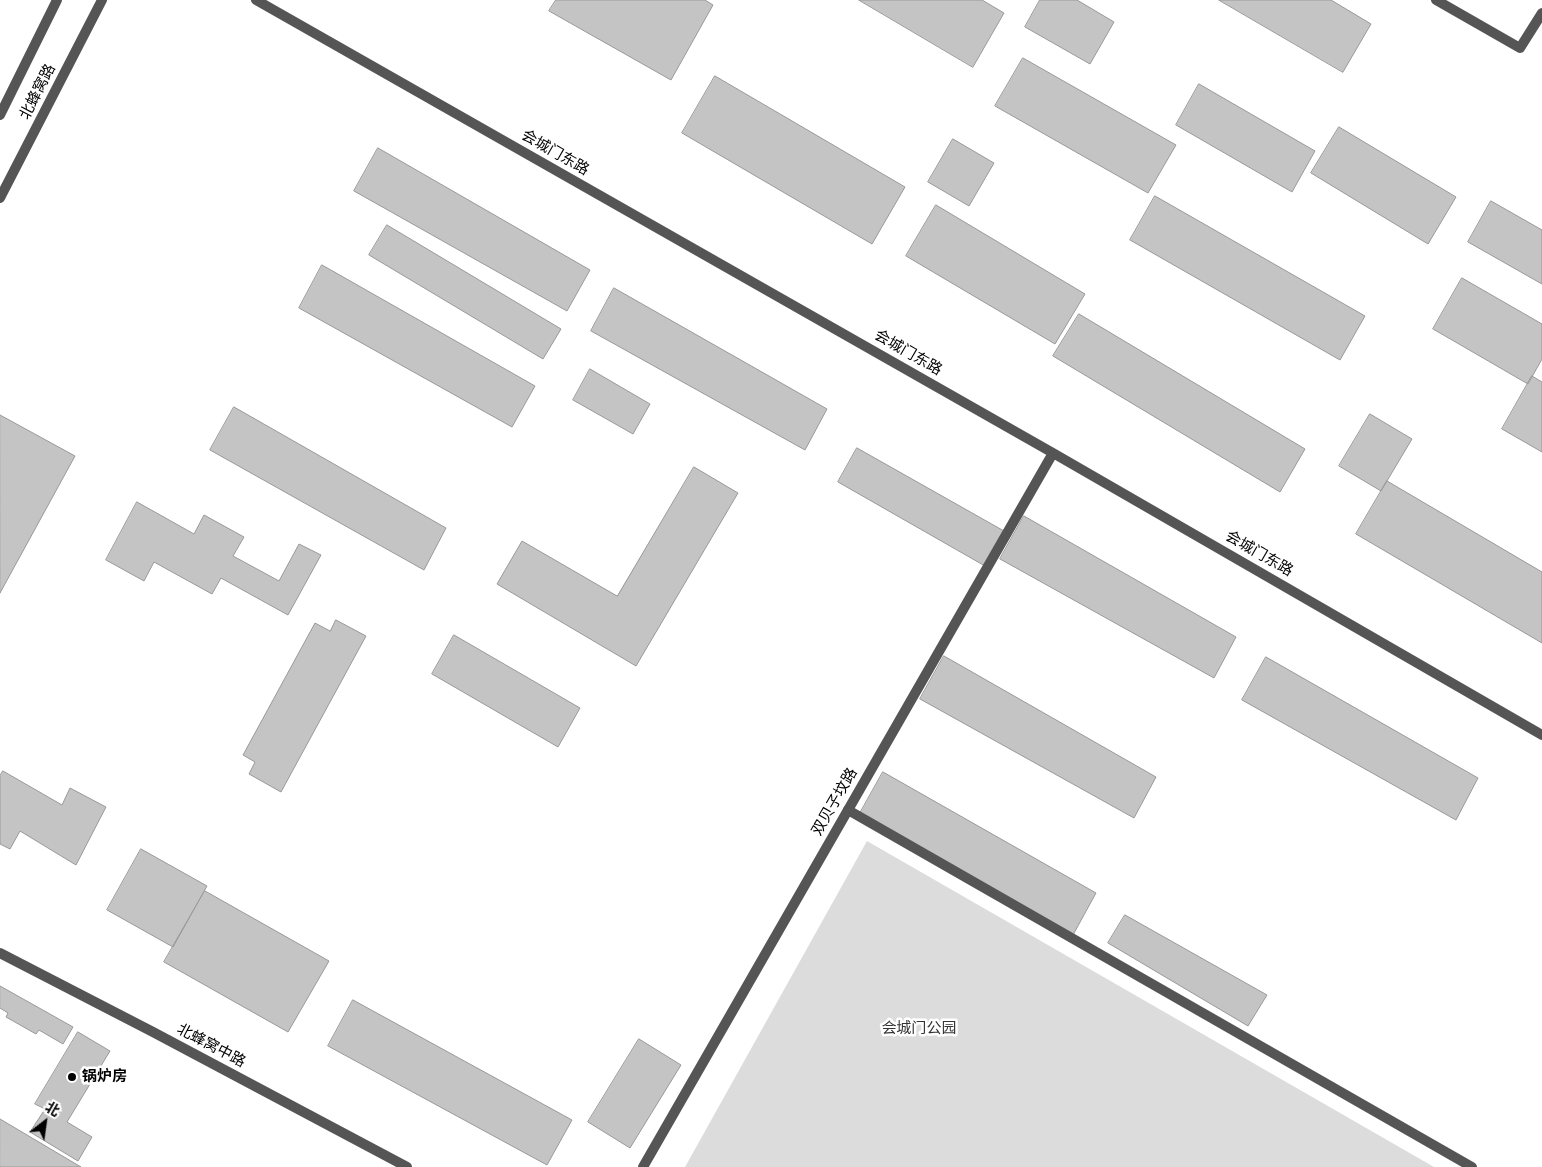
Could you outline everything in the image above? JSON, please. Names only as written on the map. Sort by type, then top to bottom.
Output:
[{"type":"street","name":"北蜂窝路","points":[[0,115],[57,0]]},
{"type":"street","name":"北蜂窝路","points":[[0,198],[102,0]]},
{"type":"street","name":"会城门东路","points":[[256,0],[1054,453],[1542,735]]},
{"type":"street","points":[[1436,0],[1520,48],[1542,14]]},
{"type":"street","name":"双贝子坟路","points":[[643,1167],[1054,453]]},
{"type":"street","points":[[848,810],[1472,1167]]},
{"type":"street","name":"北蜂窝中路","points":[[0,953],[407,1167]]},
{"type":"green space","name":"会城门公园","points":[[867,841],[1434,1167],[685,1167]]},
{"type":"building","points":[[556,0],[705,0],[713,5],[671,80],[549,11]]},
{"type":"building","points":[[859,0],[982,0],[1004,13],[973,67]]},
{"type":"building","points":[[1040,0],[1077,0],[1114,22],[1090,64],[1025,27]]},
{"type":"building","points":[[1219,0],[1331,0],[1371,24],[1343,72]]},
{"type":"building","points":[[1023,58],[1176,145],[1148,193],[995,106]]},
{"type":"building","points":[[715,76],[905,187],[872,244],[682,133]]},
{"type":"building","points":[[1199,84],[1315,151],[1292,192],[1176,125]]},
{"type":"building","points":[[1339,127],[1456,197],[1428,244],[1311,173]]},
{"type":"building","points":[[953,139],[994,163],[969,206],[928,182]]},
{"type":"building","points":[[378,148],[590,270],[567,311],[354,191]]},
{"type":"building","points":[[1155,196],[1365,316],[1340,360],[1130,240]]},
{"type":"building","points":[[1491,201],[1542,230],[1542,284],[1468,242]]},
{"type":"building","points":[[936,205],[1085,294],[1055,344],[906,256]]},
{"type":"building","points":[[387,225],[561,329],[543,359],[369,255]]},
{"type":"building","points":[[322,265],[535,386],[512,427],[299,308]]},
{"type":"building","points":[[1462,278],[1542,324],[1542,359],[1528,384],[1433,329]]},
{"type":"building","points":[[614,288],[827,409],[805,450],[591,331]]},
{"type":"building","points":[[1079,314],[1305,449],[1280,492],[1053,356]]},
{"type":"building","points":[[590,369],[650,404],[633,434],[573,400]]},
{"type":"building","points":[[1532,376],[1542,382],[1542,452],[1502,429]]},
{"type":"building","points":[[234,407],[446,528],[424,570],[210,450]]},
{"type":"building","points":[[1370,414],[1412,439],[1381,491],[1339,466]]},
{"type":"building","points":[[0,415],[75,456],[0,593]]},
{"type":"building","points":[[857,448],[1004,531],[985,566],[838,482]]},
{"type":"building","points":[[694,467],[738,493],[636,666],[497,584],[522,541],[617,596]]},
{"type":"building","points":[[1387,481],[1542,572],[1542,643],[1356,534]]},
{"type":"building","points":[[137,502],[194,534],[204,515],[244,537],[233,556],[279,581],[299,544],[321,555],[288,615],[221,578],[212,594],[154,562],[144,581],[106,560]]},
{"type":"building","points":[[1024,516],[1236,637],[1214,678],[1000,559]]},
{"type":"building","points":[[336,620],[366,636],[281,792],[249,774],[255,762],[243,755],[315,623],[330,631]]},
{"type":"building","points":[[454,635],[580,708],[558,747],[432,674]]},
{"type":"building","points":[[944,656],[1156,777],[1134,818],[920,699]]},
{"type":"building","points":[[1266,657],[1478,778],[1456,820],[1242,700]]},
{"type":"building","points":[[3,771],[62,805],[70,788],[106,807],[76,865],[20,831],[10,849],[0,844],[0,776]]},
{"type":"building","points":[[883,772],[1096,893],[1073,935],[859,815]]},
{"type":"building","points":[[141,849],[207,886],[173,947],[107,910]]},
{"type":"building","points":[[205,891],[329,961],[288,1032],[164,962]]},
{"type":"building","points":[[1125,915],[1267,995],[1248,1026],[1108,943]]},
{"type":"building","points":[[0,986],[73,1027],[63,1044],[39,1030],[36,1034],[6,1017],[8,1013],[0,1008]]},
{"type":"building","points":[[353,1000],[572,1120],[547,1165],[328,1046]]},
{"type":"building","name":"锅炉房","points":[[78,1032],[110,1051],[67,1122],[92,1137],[78,1161],[30,1132],[45,1109],[35,1104]]},
{"type":"building","points":[[639,1039],[681,1065],[630,1148],[588,1122]]},
{"type":"building","points":[[0,1119],[81,1167],[0,1167]]},
{"type":"place","name":"锅炉房","points":[[72,1077]]}]
